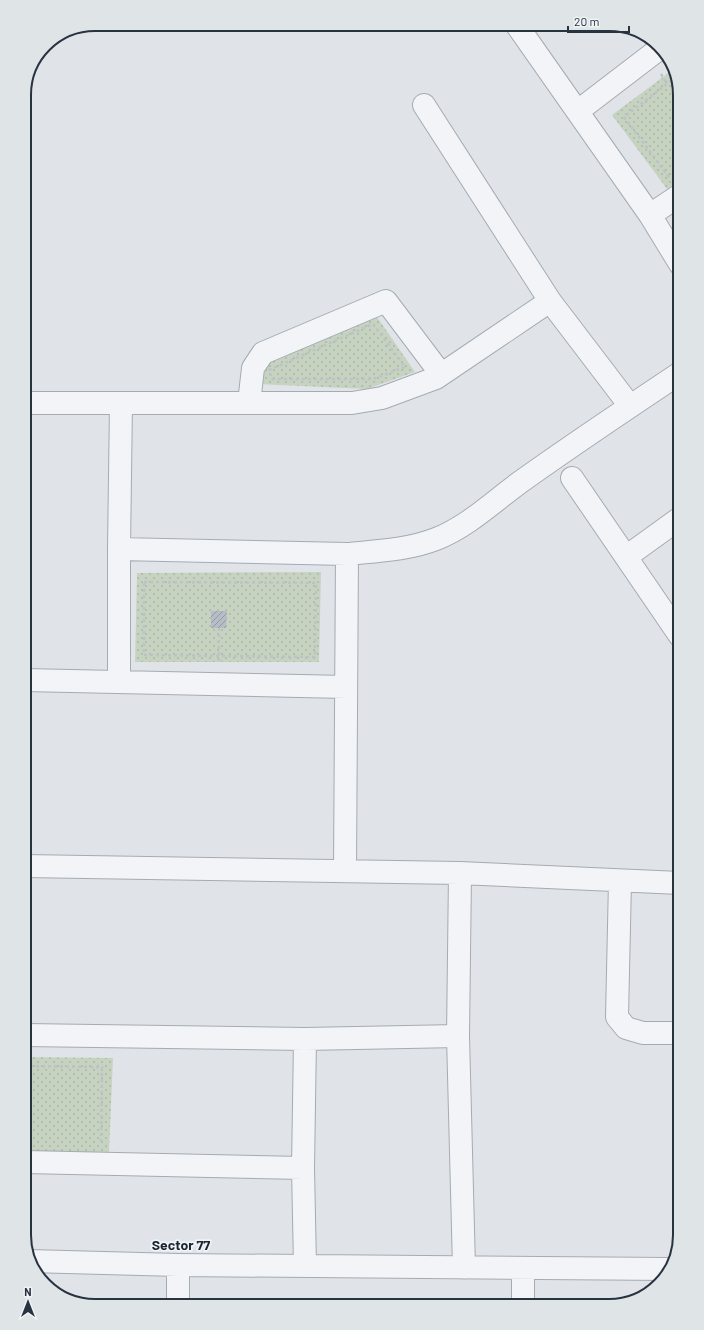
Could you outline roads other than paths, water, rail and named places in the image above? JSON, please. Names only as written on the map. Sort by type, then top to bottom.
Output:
[{"type":"street","points":[[521,31],[650,215],[673,253]]},
{"type":"street","points":[[578,111],[656,52]]},
{"type":"street","points":[[424,105],[550,301],[630,406]]},
{"type":"street","points":[[650,215],[673,191]]},
{"type":"street","points":[[249,402],[253,368],[262,354],[386,301],[441,374]]},
{"type":"street","points":[[31,402],[352,402],[382,398],[441,374],[550,301]]},
{"type":"street","points":[[119,549],[347,554],[397,549],[422,544],[438,538],[477,516],[519,483],[630,406],[673,378]]},
{"type":"street","points":[[119,682],[121,402]]},
{"type":"street","points":[[572,478],[673,626]]},
{"type":"street","points":[[626,557],[673,523]]},
{"type":"street","points":[[345,870],[347,554]]},
{"type":"street","points":[[31,680],[346,688]]},
{"type":"street","points":[[31,866],[345,870],[460,873],[673,883]]},
{"type":"street","points":[[460,873],[458,1036],[464,1268]]},
{"type":"street","points":[[620,880],[616,1017],[626,1028],[638,1031],[673,1033]]},
{"type":"street","points":[[31,1035],[305,1038],[458,1036]]},
{"type":"street","points":[[305,1038],[303,1168],[305,1266]]},
{"type":"street","points":[[31,1162],[303,1168]]},
{"type":"street","points":[[37,1261],[178,1265],[662,1270]]},
{"type":"street","points":[[178,1265],[178,1299]]},
{"type":"street","points":[[523,1268],[523,1299]]},
{"type":"district","name":"Sector 77","points":[[181,1244]]}]
